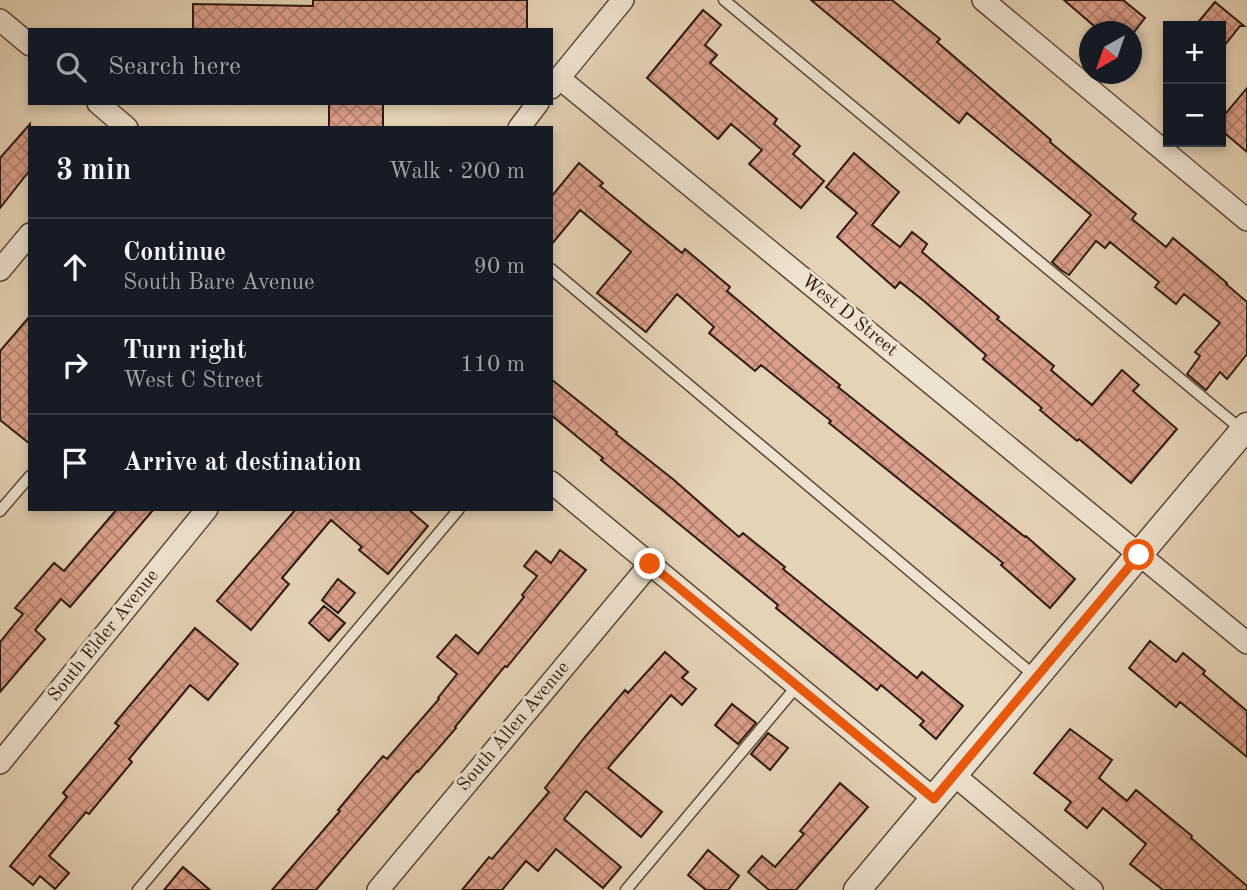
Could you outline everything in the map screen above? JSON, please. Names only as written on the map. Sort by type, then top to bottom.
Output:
[{"type":"street","points":[[555,83],[623,0]]},
{"type":"street","points":[[983,0],[1247,220]]},
{"type":"street","points":[[0,20],[28,43]]},
{"type":"street","name":"West D Street","points":[[555,83],[1247,643]]},
{"type":"street","points":[[100,105],[123,126]]},
{"type":"street","points":[[521,126],[536,105]]},
{"type":"street","points":[[0,270],[28,236]]},
{"type":"street","points":[[857,890],[1246,431]]},
{"type":"street","points":[[553,484],[934,799]]},
{"type":"street","name":"South Elder Avenue","points":[[0,763],[205,511]]},
{"type":"street","name":"South Allen Avenue","points":[[378,890],[650,564]]},
{"type":"street","points":[[954,775],[1092,890]]},
{"type":"lane","points":[[724,0],[1246,431]]},
{"type":"lane","points":[[553,271],[1036,677]]},
{"type":"lane","points":[[0,511],[28,478]]},
{"type":"lane","points":[[138,890],[457,511]]},
{"type":"lane","points":[[626,890],[797,686]]},
{"type":"building","points":[[313,0],[527,0],[527,28],[193,28],[193,4],[313,6]]},
{"type":"building","points":[[811,0],[892,0],[940,39],[937,42],[1051,140],[1050,142],[1136,214],[1132,219],[1166,247],[1173,238],[1227,283],[1247,302],[1247,354],[1227,379],[1220,372],[1206,390],[1187,374],[1200,356],[1195,352],[1220,323],[1184,294],[1176,304],[1155,287],[1159,282],[1110,242],[1105,248],[1096,241],[1069,275],[1061,270],[1052,262],[1091,215],[967,113],[959,123]]},
{"type":"building","points":[[1064,0],[1123,0],[1145,18],[1142,22],[1088,21]]},
{"type":"building","points":[[1215,2],[1244,26],[1240,26],[1226,44],[1226,21],[1199,21]]},
{"type":"building","points":[[703,10],[721,25],[705,45],[717,55],[710,63],[777,119],[774,124],[800,146],[793,154],[824,181],[801,208],[749,164],[762,150],[731,124],[718,139],[647,78]]},
{"type":"building","points":[[1247,88],[1247,152],[1226,134],[1226,113]]},
{"type":"building","points":[[329,105],[383,105],[383,126],[329,126]]},
{"type":"building","points":[[28,126],[28,173],[0,208],[0,158]]},
{"type":"building","points":[[854,153],[899,192],[872,225],[900,247],[912,232],[927,244],[922,252],[1054,366],[1051,370],[1092,405],[1122,370],[1139,385],[1133,391],[1177,429],[1131,483],[1040,410],[1042,408],[983,359],[986,355],[924,301],[900,282],[895,288],[837,237],[857,213],[826,187]]},
{"type":"building","points":[[579,163],[603,183],[600,186],[682,253],[685,249],[730,287],[727,291],[840,385],[838,387],[1026,536],[1075,579],[1050,608],[1001,565],[1003,563],[829,423],[831,421],[761,365],[755,371],[709,333],[714,327],[677,294],[646,332],[597,293],[631,252],[580,210],[553,243],[553,195]]},
{"type":"building","points":[[28,318],[28,442],[0,420],[0,351]]},
{"type":"building","points":[[553,381],[739,537],[743,533],[917,678],[922,672],[963,706],[936,739],[920,725],[924,721],[881,685],[877,690],[776,608],[778,605],[601,460],[603,458],[553,417]]},
{"type":"building","points":[[115,511],[152,511],[70,607],[61,599],[35,630],[45,639],[0,692],[0,642],[23,614],[15,608],[54,563],[64,571]]},
{"type":"building","points":[[294,511],[410,511],[428,526],[388,574],[359,550],[362,547],[331,520],[282,578],[289,584],[251,630],[217,601]]},
{"type":"building","points":[[560,550],[586,570],[456,728],[316,890],[272,890],[383,756],[387,759],[457,674],[437,657],[456,635],[478,654],[524,597],[522,595],[537,576],[524,566],[536,551],[551,563]]},
{"type":"building","points":[[338,579],[355,593],[338,613],[322,600]]},
{"type":"building","points":[[324,606],[345,623],[329,641],[309,623]]},
{"type":"building","points":[[195,628],[238,664],[208,700],[190,685],[129,759],[132,762],[89,814],[86,812],[49,856],[69,873],[55,889],[40,876],[33,885],[10,866],[67,797],[63,793],[119,726],[115,723]]},
{"type":"building","points":[[1150,641],[1176,662],[1183,653],[1205,671],[1203,674],[1247,711],[1247,757],[1180,702],[1176,707],[1129,668]]},
{"type":"building","points":[[665,652],[688,672],[682,678],[696,689],[682,705],[671,695],[608,768],[662,812],[641,837],[586,791],[564,819],[621,867],[603,888],[556,849],[538,871],[526,861],[502,890],[462,890],[549,792],[545,788],[625,690],[628,693]]},
{"type":"building","points":[[732,704],[756,723],[738,744],[715,725]]},
{"type":"building","points":[[1070,729],[1112,760],[1099,778],[1127,801],[1136,790],[1192,836],[1191,838],[1247,886],[1247,890],[1163,890],[1130,864],[1146,844],[1103,808],[1087,828],[1065,810],[1071,802],[1034,773]]},
{"type":"building","points":[[768,733],[788,748],[770,770],[751,754]]},
{"type":"building","points":[[840,783],[868,807],[796,890],[769,890],[748,872],[762,856],[775,867],[804,834],[800,831]]},
{"type":"building","points":[[708,850],[739,876],[728,890],[706,890],[688,875]]},
{"type":"building","points":[[183,867],[210,890],[164,890]]},
{"type":"route","points":[[650,564],[934,799],[1139,555]]}]
